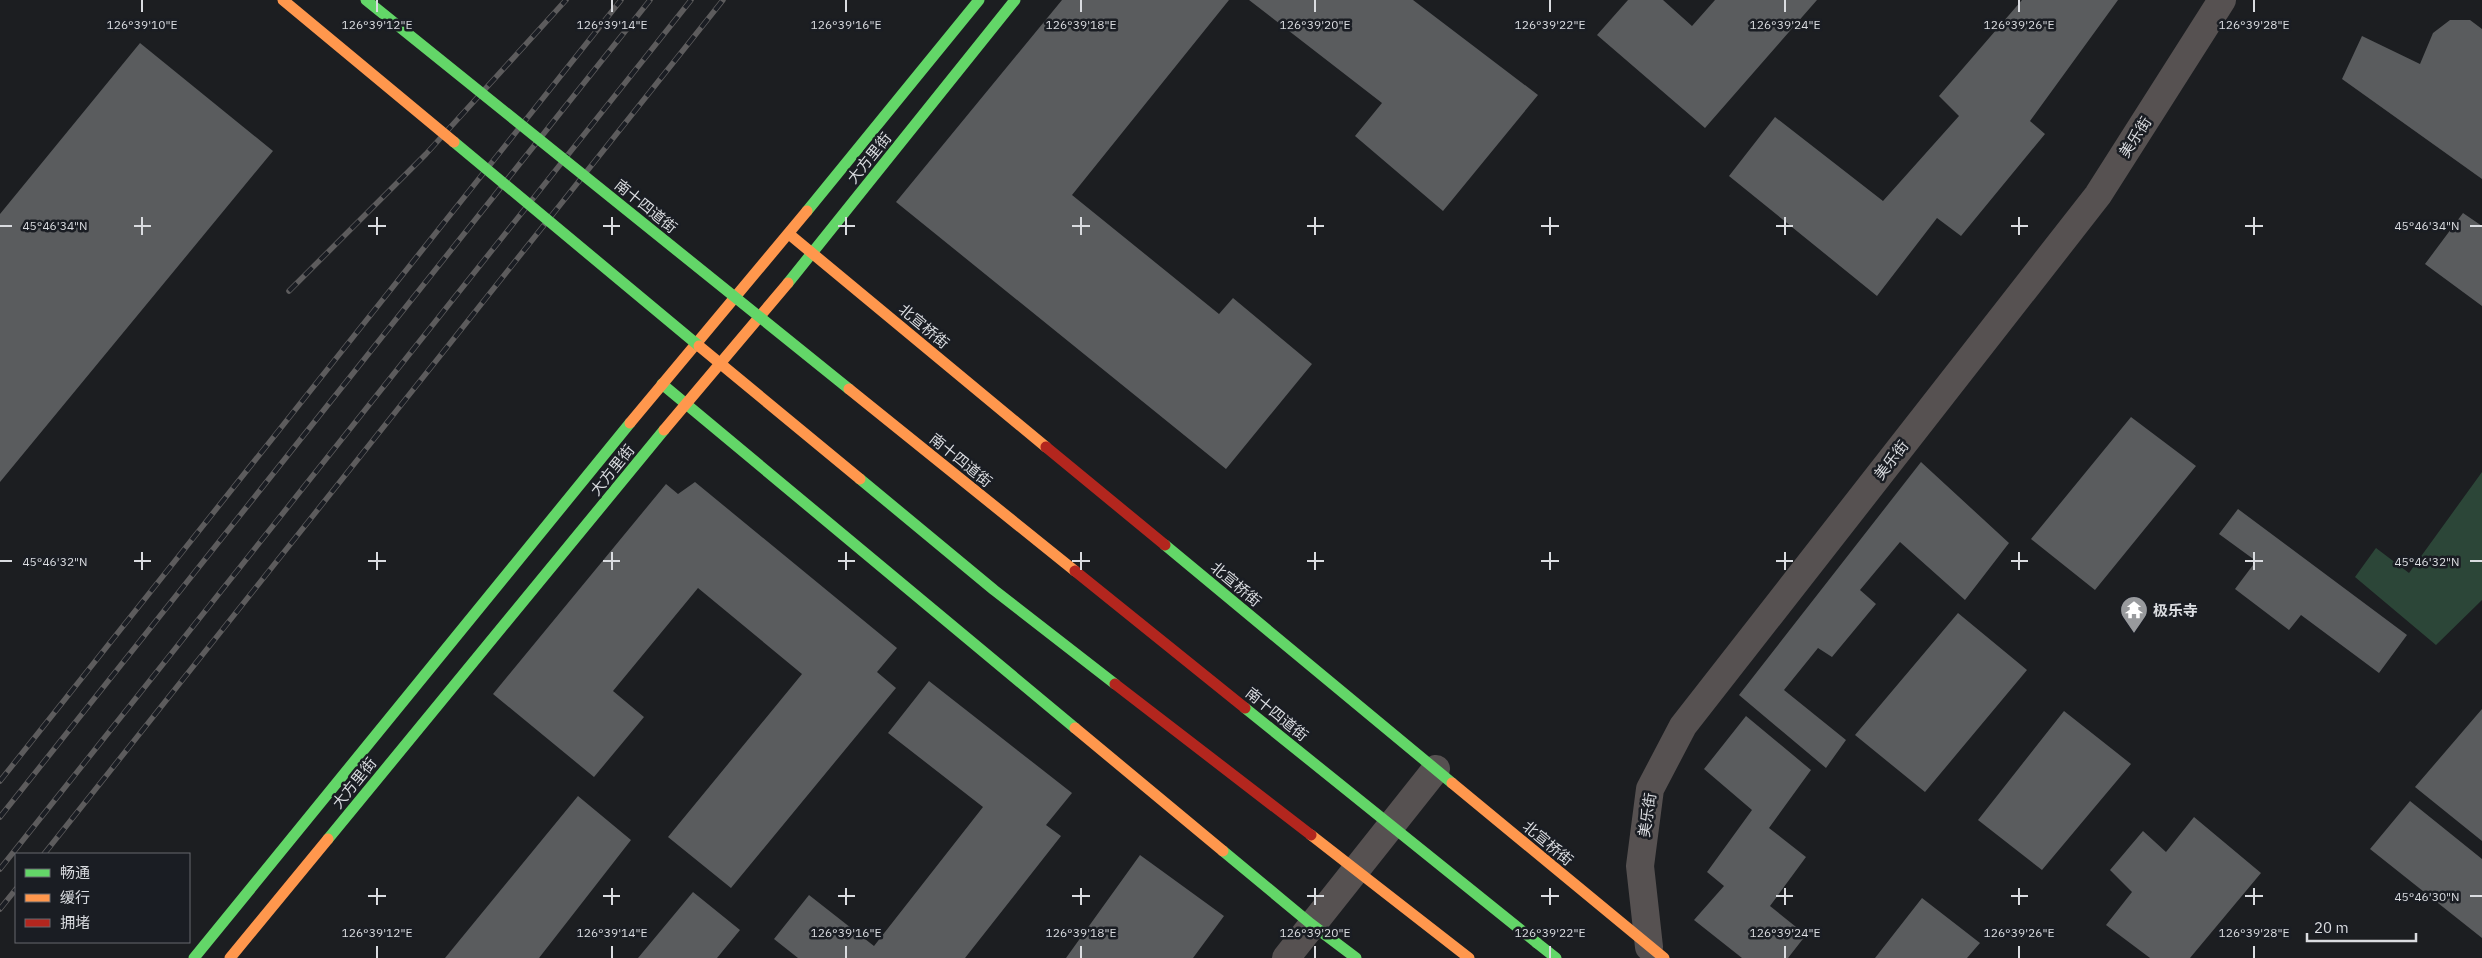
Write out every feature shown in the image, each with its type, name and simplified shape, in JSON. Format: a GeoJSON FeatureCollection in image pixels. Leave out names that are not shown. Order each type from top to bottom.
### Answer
{"type":"FeatureCollection","features":[{"type":"Feature","properties":{"kind":"main road"},"geometry":{"type":"LineString","coordinates":[[283,0],[994,590],[1469,958]]}},
{"type":"Feature","properties":{"kind":"main road","name":"南十四道街"},"geometry":{"type":"LineString","coordinates":[[366,0],[1556,958]]}},
{"type":"Feature","properties":{"kind":"main road","name":"大方里街"},"geometry":{"type":"LineString","coordinates":[[194,958],[662,384],[789,234],[979,0]]}},
{"type":"Feature","properties":{"kind":"main road","name":"大方里街"},"geometry":{"type":"LineString","coordinates":[[230,958],[686,404],[813,253],[1015,0]]}},
{"type":"Feature","properties":{"kind":"main road","name":"北宣桥街"},"geometry":{"type":"LineString","coordinates":[[789,234],[1657,952]]}},
{"type":"Feature","properties":{"kind":"main road"},"geometry":{"type":"LineString","coordinates":[[662,384],[1311,924],[1356,958]]}},
{"type":"Feature","properties":{"kind":"street","name":"美乐街"},"geometry":{"type":"LineString","coordinates":[[1657,952],[1640,866],[1650,789],[1684,726],[2098,195],[2222,0]]}},
{"type":"Feature","properties":{"kind":"street"},"geometry":{"type":"LineString","coordinates":[[1286,958],[1311,924],[1436,769]]}},
{"type":"Feature","properties":{"kind":"green space"},"geometry":{"type":"Polygon","coordinates":[[[2482,472],[2482,600],[2436,645],[2355,577],[2376,548],[2409,573],[2482,472]]]}},
{"type":"Feature","properties":{"kind":"building"},"geometry":{"type":"Polygon","coordinates":[[[1062,0],[1229,0],[1072,195],[1219,314],[1233,298],[1312,364],[1226,469],[896,202],[1062,0]]]}},
{"type":"Feature","properties":{"kind":"building"},"geometry":{"type":"Polygon","coordinates":[[[1249,0],[1413,0],[1538,95],[1443,211],[1355,136],[1382,103],[1249,0]]]}},
{"type":"Feature","properties":{"kind":"building"},"geometry":{"type":"Polygon","coordinates":[[[1628,0],[1663,0],[1692,26],[1715,0],[1817,0],[1705,128],[1597,35],[1628,0]]]}},
{"type":"Feature","properties":{"kind":"building"},"geometry":{"type":"Polygon","coordinates":[[[2022,0],[2118,0],[2030,121],[2045,134],[1961,236],[1937,218],[1877,296],[1729,176],[1775,117],[1883,201],[1959,116],[1939,96],[2022,0]]]}},
{"type":"Feature","properties":{"kind":"building"},"geometry":{"type":"Polygon","coordinates":[[[2450,20],[2470,20],[2482,29],[2482,179],[2342,79],[2362,36],[2420,64],[2433,33],[2450,20]]]}},
{"type":"Feature","properties":{"kind":"building"},"geometry":{"type":"Polygon","coordinates":[[[140,43],[273,151],[0,482],[0,214],[140,43]]]}},
{"type":"Feature","properties":{"kind":"building"},"geometry":{"type":"Polygon","coordinates":[[[2463,213],[2482,226],[2482,306],[2425,264],[2463,213]]]}},
{"type":"Feature","properties":{"kind":"building"},"geometry":{"type":"Polygon","coordinates":[[[2131,417],[2196,466],[2095,590],[2031,539],[2131,417]]]}},
{"type":"Feature","properties":{"kind":"building"},"geometry":{"type":"Polygon","coordinates":[[[1921,462],[2009,543],[1965,600],[1900,542],[1860,590],[1876,604],[1832,657],[1818,648],[1784,690],[1846,740],[1826,768],[1739,695],[1921,462]]]}},
{"type":"Feature","properties":{"kind":"building"},"geometry":{"type":"Polygon","coordinates":[[[695,482],[897,648],[877,672],[896,688],[731,888],[668,837],[802,674],[698,588],[613,691],[644,717],[594,777],[493,694],[666,484],[678,494],[695,482]]]}},
{"type":"Feature","properties":{"kind":"building"},"geometry":{"type":"Polygon","coordinates":[[[2238,509],[2407,635],[2379,673],[2301,615],[2289,630],[2235,589],[2256,561],[2219,534],[2238,509]]]}},
{"type":"Feature","properties":{"kind":"building"},"geometry":{"type":"Polygon","coordinates":[[[1958,613],[2027,670],[1925,792],[1855,735],[1958,613]]]}},
{"type":"Feature","properties":{"kind":"building"},"geometry":{"type":"Polygon","coordinates":[[[929,681],[1072,793],[1046,825],[1061,836],[965,958],[798,958],[774,939],[809,895],[874,946],[983,807],[888,733],[929,681]]]}},
{"type":"Feature","properties":{"kind":"building"},"geometry":{"type":"Polygon","coordinates":[[[2482,709],[2482,841],[2415,787],[2482,709]]]}},
{"type":"Feature","properties":{"kind":"building"},"geometry":{"type":"Polygon","coordinates":[[[2064,711],[2131,764],[2042,870],[1978,820],[2064,711]]]}},
{"type":"Feature","properties":{"kind":"building"},"geometry":{"type":"Polygon","coordinates":[[[1746,716],[1811,770],[1769,828],[1806,857],[1770,906],[1806,935],[1788,958],[1742,958],[1694,920],[1724,886],[1707,872],[1752,810],[1704,769],[1746,716]]]}},
{"type":"Feature","properties":{"kind":"building"},"geometry":{"type":"Polygon","coordinates":[[[578,796],[631,840],[539,958],[445,958],[578,796]]]}},
{"type":"Feature","properties":{"kind":"building"},"geometry":{"type":"Polygon","coordinates":[[[2410,801],[2482,859],[2482,938],[2370,849],[2410,801]]]}},
{"type":"Feature","properties":{"kind":"building"},"geometry":{"type":"Polygon","coordinates":[[[2194,817],[2261,873],[2190,958],[2150,958],[2106,925],[2132,892],[2110,870],[2143,831],[2166,852],[2194,817]]]}},
{"type":"Feature","properties":{"kind":"building"},"geometry":{"type":"Polygon","coordinates":[[[1140,855],[1224,916],[1193,958],[1066,958],[1140,855]]]}},
{"type":"Feature","properties":{"kind":"building"},"geometry":{"type":"Polygon","coordinates":[[[693,892],[740,930],[717,958],[638,958],[693,892]]]}},
{"type":"Feature","properties":{"kind":"building"},"geometry":{"type":"Polygon","coordinates":[[[1922,898],[1980,943],[1967,958],[1875,958],[1922,898]]]}},
{"type":"Feature","properties":{"kind":"railway"},"geometry":{"type":"LineString","coordinates":[[289,291],[426,154],[566,0]]}},
{"type":"Feature","properties":{"kind":"railway"},"geometry":{"type":"LineString","coordinates":[[0,781],[621,0]]}},
{"type":"Feature","properties":{"kind":"railway"},"geometry":{"type":"LineString","coordinates":[[0,817],[650,0]]}},
{"type":"Feature","properties":{"kind":"railway"},"geometry":{"type":"LineString","coordinates":[[0,869],[691,0]]}},
{"type":"Feature","properties":{"kind":"railway"},"geometry":{"type":"LineString","coordinates":[[45,853],[723,0]]}},
{"type":"Feature","properties":{"kind":"railway"},"geometry":{"type":"LineString","coordinates":[[0,909],[15,890]]}},
{"type":"Feature","properties":{"kind":"traffic: fast"},"geometry":{"type":"LineString","coordinates":[[366,0],[849,389]]}},
{"type":"Feature","properties":{"kind":"traffic: fast"},"geometry":{"type":"LineString","coordinates":[[807,211],[979,0]]}},
{"type":"Feature","properties":{"kind":"traffic: fast"},"geometry":{"type":"LineString","coordinates":[[788,283],[1015,0]]}},
{"type":"Feature","properties":{"kind":"traffic: fast"},"geometry":{"type":"LineString","coordinates":[[454,142],[699,346]]}},
{"type":"Feature","properties":{"kind":"traffic: fast"},"geometry":{"type":"LineString","coordinates":[[662,384],[1075,728]]}},
{"type":"Feature","properties":{"kind":"traffic: fast"},"geometry":{"type":"LineString","coordinates":[[194,958],[630,423]]}},
{"type":"Feature","properties":{"kind":"traffic: fast"},"geometry":{"type":"LineString","coordinates":[[328,839],[664,430]]}},
{"type":"Feature","properties":{"kind":"traffic: fast"},"geometry":{"type":"LineString","coordinates":[[860,479],[994,590],[1115,684]]}},
{"type":"Feature","properties":{"kind":"traffic: fast"},"geometry":{"type":"LineString","coordinates":[[1165,545],[1452,783]]}},
{"type":"Feature","properties":{"kind":"traffic: fast"},"geometry":{"type":"LineString","coordinates":[[1245,708],[1537,943]]}},
{"type":"Feature","properties":{"kind":"traffic: fast"},"geometry":{"type":"LineString","coordinates":[[1223,851],[1311,924],[1356,958]]}},
{"type":"Feature","properties":{"kind":"traffic: fast"},"geometry":{"type":"LineString","coordinates":[[1537,943],[1556,958]]}},
{"type":"Feature","properties":{"kind":"traffic: slow"},"geometry":{"type":"LineString","coordinates":[[283,0],[454,142]]}},
{"type":"Feature","properties":{"kind":"traffic: slow"},"geometry":{"type":"LineString","coordinates":[[630,423],[807,211]]}},
{"type":"Feature","properties":{"kind":"traffic: slow"},"geometry":{"type":"LineString","coordinates":[[789,234],[1046,447]]}},
{"type":"Feature","properties":{"kind":"traffic: slow"},"geometry":{"type":"LineString","coordinates":[[664,430],[788,283]]}},
{"type":"Feature","properties":{"kind":"traffic: slow"},"geometry":{"type":"LineString","coordinates":[[699,346],[860,479]]}},
{"type":"Feature","properties":{"kind":"traffic: slow"},"geometry":{"type":"LineString","coordinates":[[849,389],[1075,571]]}},
{"type":"Feature","properties":{"kind":"traffic: slow"},"geometry":{"type":"LineString","coordinates":[[1075,728],[1223,851]]}},
{"type":"Feature","properties":{"kind":"traffic: slow"},"geometry":{"type":"LineString","coordinates":[[1452,783],[1664,958]]}},
{"type":"Feature","properties":{"kind":"traffic: slow"},"geometry":{"type":"LineString","coordinates":[[1311,835],[1469,958]]}},
{"type":"Feature","properties":{"kind":"traffic: slow"},"geometry":{"type":"LineString","coordinates":[[230,958],[328,839]]}},
{"type":"Feature","properties":{"kind":"traffic: jam"},"geometry":{"type":"LineString","coordinates":[[1046,447],[1165,545]]}},
{"type":"Feature","properties":{"kind":"traffic: jam"},"geometry":{"type":"LineString","coordinates":[[1075,571],[1245,708]]}},
{"type":"Feature","properties":{"kind":"traffic: jam"},"geometry":{"type":"LineString","coordinates":[[1115,684],[1311,835]]}},
{"type":"Feature","properties":{"kind":"place","name":"极乐寺"},"geometry":{"type":"Point","coordinates":[2134,634]}}]}
